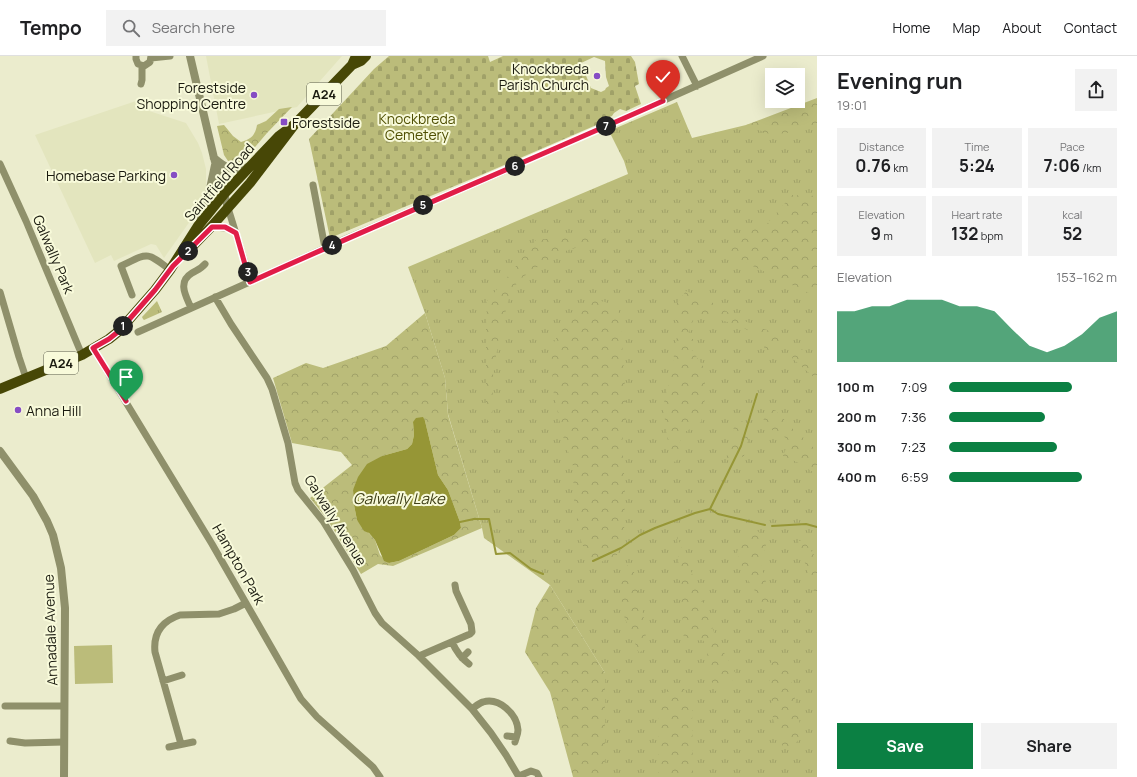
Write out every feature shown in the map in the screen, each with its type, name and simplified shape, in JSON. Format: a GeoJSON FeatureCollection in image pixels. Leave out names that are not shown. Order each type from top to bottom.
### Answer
{"type":"FeatureCollection","features":[{"type":"Feature","properties":{"kind":"main road","name":"Saintfield Road"},"geometry":{"type":"LineString","coordinates":[[93,348],[109,339],[119,331],[151,295],[172,268],[212,227],[250,183],[295,124],[354,60],[361,61],[366,56]]}},
{"type":"Feature","properties":{"kind":"main road","name":"Saintfield Road"},"geometry":{"type":"LineString","coordinates":[[172,268],[198,226],[224,194],[279,136],[295,124]]}},
{"type":"Feature","properties":{"kind":"main road"},"geometry":{"type":"LineString","coordinates":[[224,194],[234,191],[270,156]]}},
{"type":"Feature","properties":{"kind":"main road"},"geometry":{"type":"LineString","coordinates":[[186,244],[217,212],[228,208]]}},
{"type":"Feature","properties":{"kind":"main road","name":"A24"},"geometry":{"type":"LineString","coordinates":[[0,389],[93,348]]}},
{"type":"Feature","properties":{"kind":"street"},"geometry":{"type":"LineString","coordinates":[[136,56],[137,62],[142,66]]}},
{"type":"Feature","properties":{"kind":"street"},"geometry":{"type":"LineString","coordinates":[[142,66],[149,64],[151,57],[170,56]]}},
{"type":"Feature","properties":{"kind":"street"},"geometry":{"type":"LineString","coordinates":[[190,56],[214,161],[250,282]]}},
{"type":"Feature","properties":{"kind":"street"},"geometry":{"type":"LineString","coordinates":[[682,56],[697,86]]}},
{"type":"Feature","properties":{"kind":"street"},"geometry":{"type":"LineString","coordinates":[[138,332],[325,248],[559,147],[763,56]]}},
{"type":"Feature","properties":{"kind":"street"},"geometry":{"type":"LineString","coordinates":[[141,84],[142,66]]}},
{"type":"Feature","properties":{"kind":"street"},"geometry":{"type":"LineString","coordinates":[[214,161],[229,168],[241,170],[248,167]]}},
{"type":"Feature","properties":{"kind":"street"},"geometry":{"type":"LineString","coordinates":[[198,226],[208,198],[214,161]]}},
{"type":"Feature","properties":{"kind":"street","name":"Galwally Park"},"geometry":{"type":"LineString","coordinates":[[0,164],[26,221],[82,354]]}},
{"type":"Feature","properties":{"kind":"street"},"geometry":{"type":"LineString","coordinates":[[313,185],[325,248]]}},
{"type":"Feature","properties":{"kind":"street"},"geometry":{"type":"LineString","coordinates":[[212,227],[225,227],[236,233]]}},
{"type":"Feature","properties":{"kind":"street"},"geometry":{"type":"LineString","coordinates":[[132,294],[121,266],[138,258],[147,256],[154,258],[172,268]]}},
{"type":"Feature","properties":{"kind":"street"},"geometry":{"type":"LineString","coordinates":[[192,308],[184,292],[184,283],[188,276],[202,268],[205,264]]}},
{"type":"Feature","properties":{"kind":"street"},"geometry":{"type":"LineString","coordinates":[[0,292],[2,305],[26,378]]}},
{"type":"Feature","properties":{"kind":"street","name":"Galwally Avenue"},"geometry":{"type":"LineString","coordinates":[[215,298],[267,378],[272,389],[288,443],[295,483],[298,490],[323,520],[382,623],[472,709],[492,733],[519,777]]}},
{"type":"Feature","properties":{"kind":"street","name":"Hampton Park"},"geometry":{"type":"LineString","coordinates":[[93,348],[178,487],[301,699],[317,717],[373,767],[380,777]]}},
{"type":"Feature","properties":{"kind":"street","name":"Annadale Avenue"},"geometry":{"type":"LineString","coordinates":[[0,451],[33,496],[47,521],[58,552],[65,608],[64,777]]}},
{"type":"Feature","properties":{"kind":"street"},"geometry":{"type":"LineString","coordinates":[[418,656],[472,632],[471,624],[456,591],[455,585]]}},
{"type":"Feature","properties":{"kind":"street"},"geometry":{"type":"LineString","coordinates":[[181,744],[155,652],[154,644],[156,636],[164,625],[175,616],[219,614],[246,603]]}},
{"type":"Feature","properties":{"kind":"street"},"geometry":{"type":"LineString","coordinates":[[452,642],[462,658],[469,664]]}},
{"type":"Feature","properties":{"kind":"street"},"geometry":{"type":"LineString","coordinates":[[462,658],[468,652]]}},
{"type":"Feature","properties":{"kind":"street"},"geometry":{"type":"LineString","coordinates":[[163,681],[182,675]]}},
{"type":"Feature","properties":{"kind":"street"},"geometry":{"type":"LineString","coordinates":[[472,709],[481,702],[486,701],[496,703],[506,708],[515,720],[518,729],[516,740],[506,736]]}},
{"type":"Feature","properties":{"kind":"street"},"geometry":{"type":"LineString","coordinates":[[5,706],[64,706]]}},
{"type":"Feature","properties":{"kind":"street"},"geometry":{"type":"LineString","coordinates":[[10,741],[25,743],[64,742]]}},
{"type":"Feature","properties":{"kind":"street"},"geometry":{"type":"LineString","coordinates":[[169,747],[193,742]]}},
{"type":"Feature","properties":{"kind":"street"},"geometry":{"type":"LineString","coordinates":[[519,777],[532,771],[537,773],[539,777]]}},
{"type":"Feature","properties":{"kind":"shaded area","name":"Forestside Shopping Centre"},"geometry":{"type":"Polygon","coordinates":[[[206,56],[342,56],[297,107],[219,124],[206,56]]]}},
{"type":"Feature","properties":{"kind":"shaded area"},"geometry":{"type":"Polygon","coordinates":[[[136,101],[143,109],[186,123],[202,153],[206,169],[206,188],[200,207],[164,258],[156,245],[151,244],[114,261],[111,255],[95,263],[35,135],[136,101]]]}},
{"type":"Feature","properties":{"kind":"green space","name":"Knockbreda Cemetery"},"geometry":{"type":"Polygon","coordinates":[[[389,56],[488,56],[490,62],[503,56],[631,56],[635,62],[639,84],[635,86],[641,104],[626,111],[620,109],[612,116],[603,120],[601,123],[330,238],[309,139],[374,69],[389,56]],[[594,57],[581,63],[591,88],[601,92],[609,86],[606,77],[605,61],[594,57]]]}},
{"type":"Feature","properties":{"kind":"green space"},"geometry":{"type":"Polygon","coordinates":[[[817,98],[817,128],[772,135],[746,125],[791,108],[805,108],[805,103],[817,98]]]}},
{"type":"Feature","properties":{"kind":"green space"},"geometry":{"type":"Polygon","coordinates":[[[677,102],[692,138],[746,125],[807,113],[817,115],[817,777],[605,777],[605,673],[550,585],[484,538],[448,414],[445,378],[425,313],[408,267],[628,174],[624,161],[609,131],[677,102]]]}},
{"type":"Feature","properties":{"kind":"green space"},"geometry":{"type":"Polygon","coordinates":[[[292,107],[245,159],[239,164],[234,164],[228,161],[224,155],[217,126],[224,125],[233,136],[241,142],[252,136],[257,125],[266,121],[279,109],[292,107]]]}},
{"type":"Feature","properties":{"kind":"green space"},"geometry":{"type":"Polygon","coordinates":[[[792,195],[817,196],[817,297],[728,254],[743,233],[766,225],[792,195]]]}},
{"type":"Feature","properties":{"kind":"green space"},"geometry":{"type":"Polygon","coordinates":[[[612,232],[610,238],[558,253],[523,277],[511,290],[499,338],[493,375],[492,434],[489,429],[486,405],[487,301],[536,240],[612,232]]]}},
{"type":"Feature","properties":{"kind":"green space"},"geometry":{"type":"Polygon","coordinates":[[[686,291],[710,301],[737,318],[767,330],[784,342],[778,353],[766,351],[758,335],[735,324],[710,317],[694,318],[687,337],[698,341],[691,349],[705,369],[705,398],[701,422],[682,434],[679,446],[680,458],[671,464],[663,406],[671,375],[677,336],[675,306],[686,291]]]}},
{"type":"Feature","properties":{"kind":"green space"},"geometry":{"type":"Polygon","coordinates":[[[591,299],[605,302],[618,308],[621,329],[627,415],[622,442],[625,488],[624,534],[617,555],[601,562],[587,556],[580,538],[574,500],[573,466],[562,433],[553,389],[551,347],[572,312],[591,299]]]}},
{"type":"Feature","properties":{"kind":"green space"},"geometry":{"type":"Polygon","coordinates":[[[157,301],[162,312],[144,320],[142,317],[157,301]]]}},
{"type":"Feature","properties":{"kind":"green space"},"geometry":{"type":"Polygon","coordinates":[[[425,313],[445,378],[448,415],[482,528],[393,566],[378,564],[361,574],[327,519],[310,498],[352,465],[341,452],[292,443],[273,378],[306,363],[323,368],[386,346],[425,313]],[[425,421],[413,422],[414,435],[412,444],[407,449],[382,456],[353,490],[357,520],[375,540],[380,555],[389,563],[399,561],[454,535],[461,528],[448,490],[438,475],[425,421]]]}},
{"type":"Feature","properties":{"kind":"green space"},"geometry":{"type":"Polygon","coordinates":[[[798,344],[817,368],[817,380],[792,358],[798,344]]]}},
{"type":"Feature","properties":{"kind":"green space"},"geometry":{"type":"Polygon","coordinates":[[[766,409],[775,410],[817,451],[817,475],[801,464],[783,456],[789,441],[781,434],[768,428],[762,416],[766,409]]]}},
{"type":"Feature","properties":{"kind":"green space"},"geometry":{"type":"Polygon","coordinates":[[[741,419],[749,433],[744,456],[731,462],[726,459],[734,427],[741,419]]]}},
{"type":"Feature","properties":{"kind":"green space"},"geometry":{"type":"Polygon","coordinates":[[[758,531],[766,545],[761,565],[770,602],[763,604],[745,575],[737,552],[746,535],[758,531]]]}},
{"type":"Feature","properties":{"kind":"green space"},"geometry":{"type":"Polygon","coordinates":[[[677,536],[716,638],[737,676],[724,688],[715,691],[709,673],[707,652],[703,640],[684,641],[677,536]]]}},
{"type":"Feature","properties":{"kind":"green space"},"geometry":{"type":"Polygon","coordinates":[[[798,541],[804,541],[817,559],[817,601],[798,541]]]}},
{"type":"Feature","properties":{"kind":"green space"},"geometry":{"type":"Polygon","coordinates":[[[626,564],[634,572],[646,628],[645,648],[639,653],[624,616],[618,576],[626,564]]]}},
{"type":"Feature","properties":{"kind":"green space"},"geometry":{"type":"Polygon","coordinates":[[[550,585],[605,673],[605,777],[573,777],[550,692],[525,652],[536,608],[550,585]]]}},
{"type":"Feature","properties":{"kind":"green space"},"geometry":{"type":"Polygon","coordinates":[[[112,645],[113,683],[75,684],[74,646],[112,645]]]}},
{"type":"Feature","properties":{"kind":"green space"},"geometry":{"type":"Polygon","coordinates":[[[775,646],[789,668],[802,735],[792,748],[783,747],[773,719],[769,672],[775,646]]]}},
{"type":"Feature","properties":{"kind":"green space"},"geometry":{"type":"Polygon","coordinates":[[[670,685],[683,686],[692,710],[693,777],[658,777],[659,703],[670,685]]]}},
{"type":"Feature","properties":{"kind":"water","name":"Galwally Lake"},"geometry":{"type":"Polygon","coordinates":[[[423,417],[438,475],[448,490],[461,528],[454,535],[399,561],[389,563],[384,561],[375,540],[369,533],[364,531],[357,520],[353,490],[358,477],[367,464],[382,456],[407,449],[412,444],[414,435],[413,422],[416,418],[423,417]]]}},
{"type":"Feature","properties":{"kind":"waterway"},"geometry":{"type":"LineString","coordinates":[[710,509],[741,446],[757,394]]}},
{"type":"Feature","properties":{"kind":"waterway"},"geometry":{"type":"LineString","coordinates":[[593,561],[621,548],[640,535],[655,528],[710,509],[718,514],[765,525]]}},
{"type":"Feature","properties":{"kind":"waterway"},"geometry":{"type":"LineString","coordinates":[[460,522],[474,519],[489,519],[496,554],[510,553],[531,569],[543,574]]}},
{"type":"Feature","properties":{"kind":"waterway"},"geometry":{"type":"LineString","coordinates":[[772,526],[806,524],[817,527]]}},
{"type":"Feature","properties":{"kind":"place","name":"Knockbreda Parish Church"},"geometry":{"type":"Point","coordinates":[597,76]}},
{"type":"Feature","properties":{"kind":"place","name":"Forestside Shopping Centre"},"geometry":{"type":"Point","coordinates":[254,95]}},
{"type":"Feature","properties":{"kind":"place","name":"Forestside"},"geometry":{"type":"Point","coordinates":[284,122]}},
{"type":"Feature","properties":{"kind":"place","name":"Homebase Parking"},"geometry":{"type":"Point","coordinates":[174,175]}},
{"type":"Feature","properties":{"kind":"place","name":"Anna Hill"},"geometry":{"type":"Point","coordinates":[18,410]}},
{"type":"Feature","properties":{"kind":"route"},"geometry":{"type":"LineString","coordinates":[[126,401],[93,348],[109,339],[119,331],[155,290],[173,266],[212,227],[225,227],[236,233],[250,282],[663,101]]}}]}
